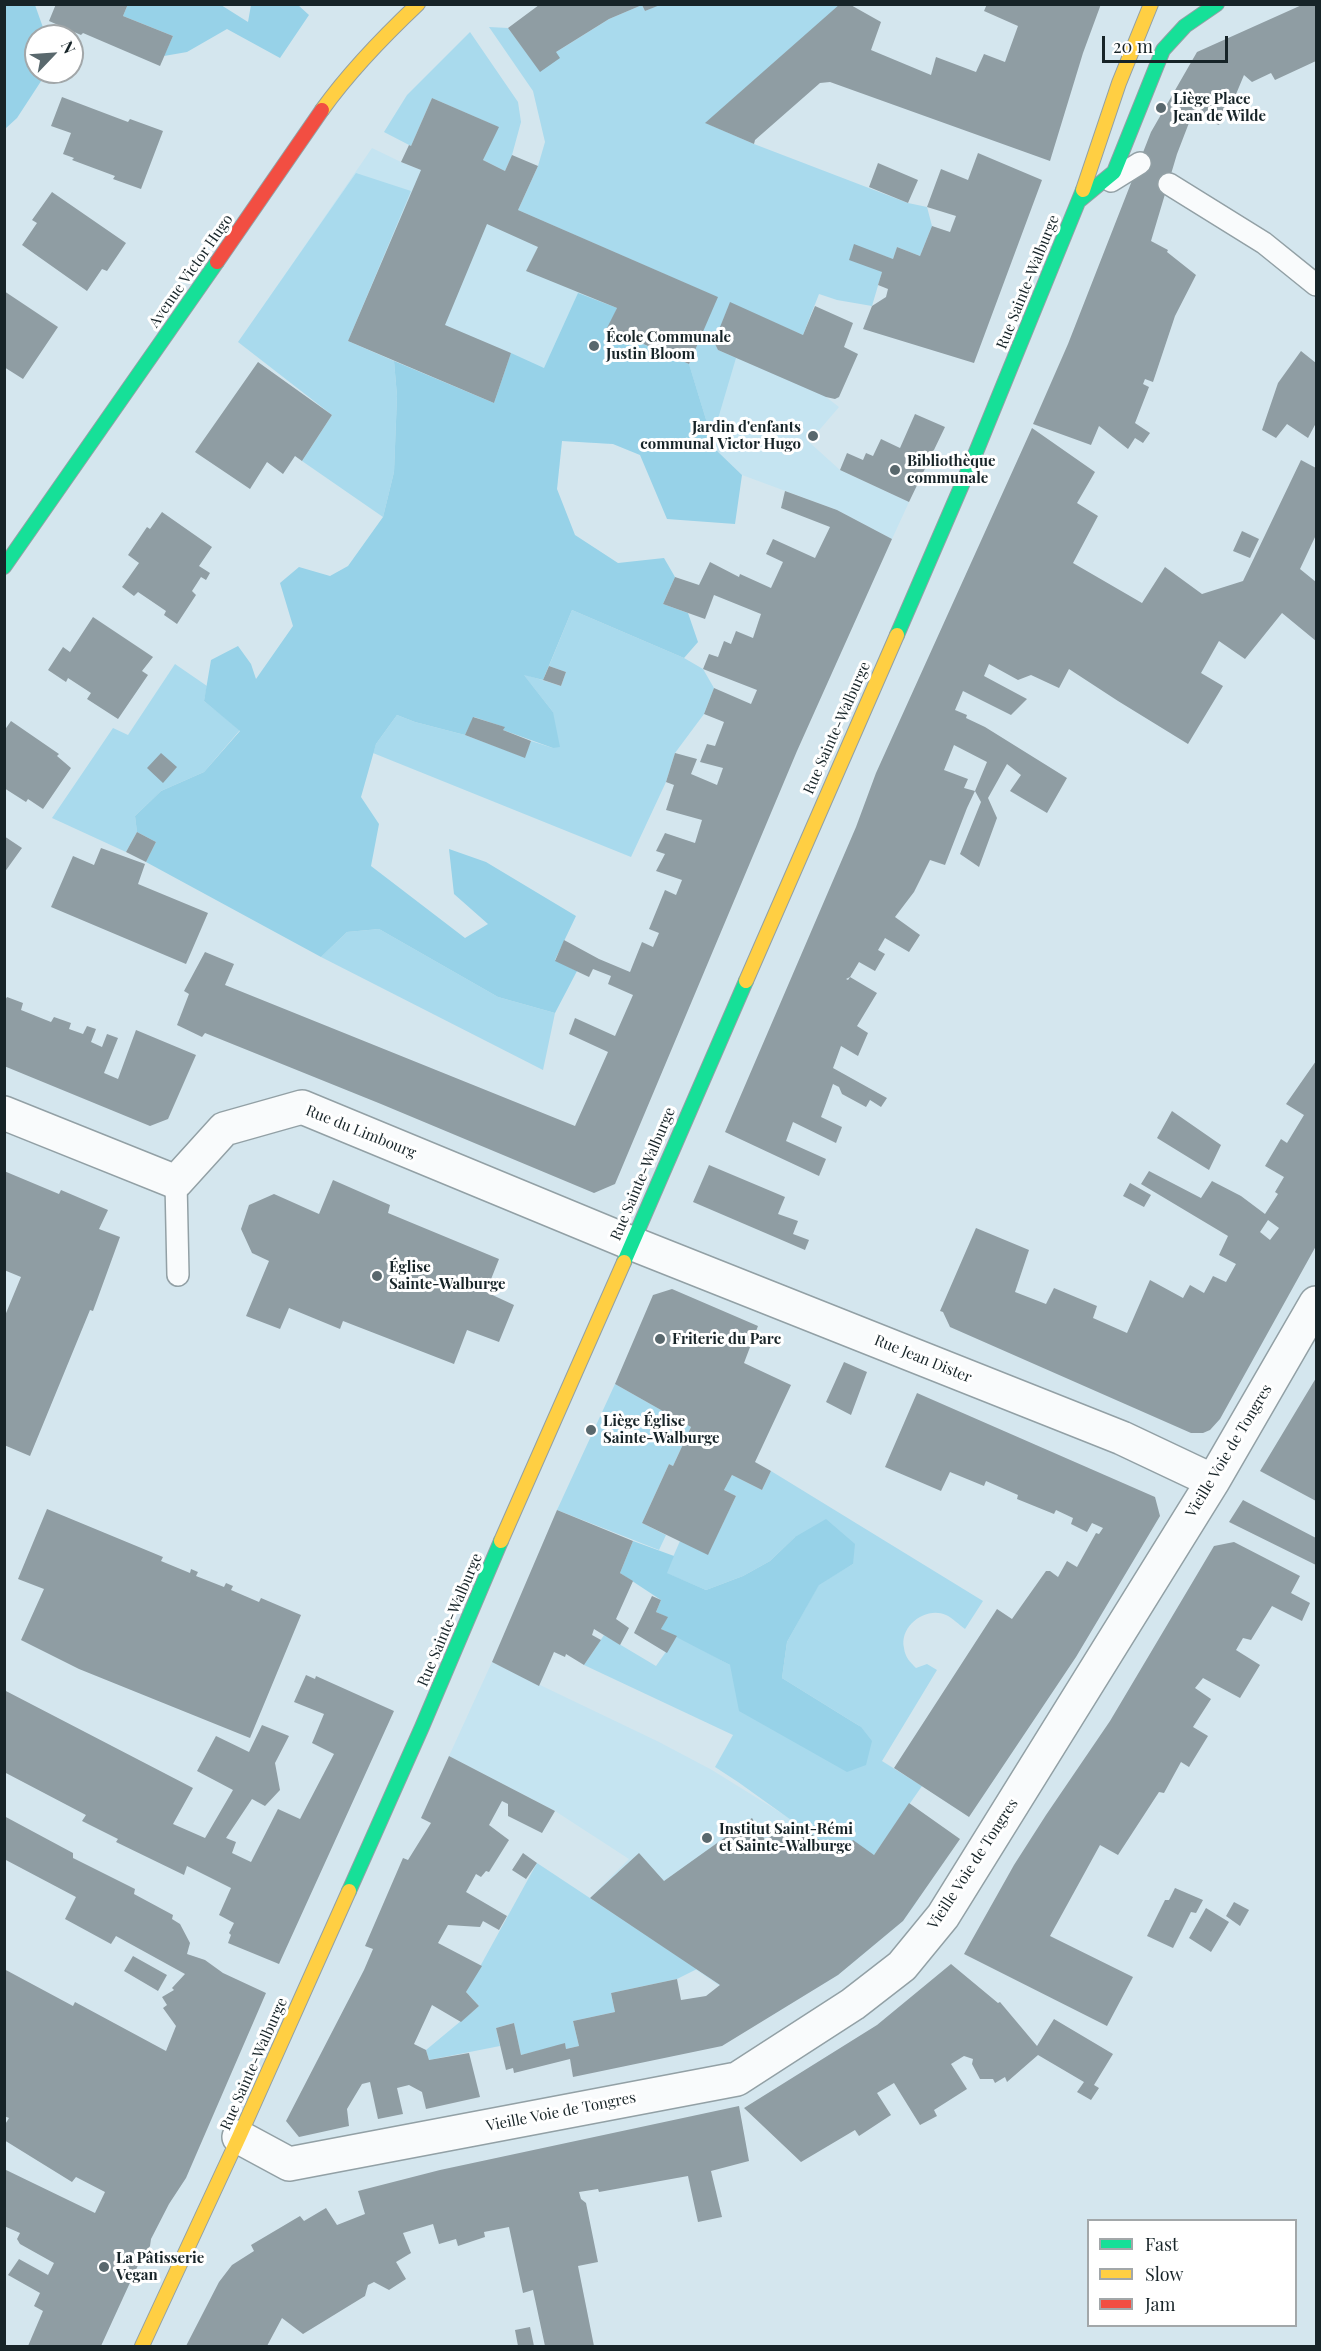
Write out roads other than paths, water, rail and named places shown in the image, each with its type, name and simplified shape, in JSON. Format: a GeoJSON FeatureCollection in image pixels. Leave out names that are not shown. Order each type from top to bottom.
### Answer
{"type":"FeatureCollection","features":[{"type":"Feature","properties":{"kind":"street","name":"Avenue Victor Hugo"},"geometry":{"type":"LineString","coordinates":[[4,567],[343,81],[378,41],[418,4]]}},
{"type":"Feature","properties":{"kind":"street","name":"Rue Sainte-Walburge"},"geometry":{"type":"LineString","coordinates":[[142,2346],[239,2137],[423,1727],[540,1448],[583,1355],[974,457],[1080,200],[1119,83],[1151,4]]}},
{"type":"Feature","properties":{"kind":"street"},"geometry":{"type":"LineString","coordinates":[[1080,200],[1114,172],[1163,50],[1185,26],[1217,4]]}},
{"type":"Feature","properties":{"kind":"street","name":"Rue du Limbourg"},"geometry":{"type":"LineString","coordinates":[[176,1182],[224,1129],[302,1107],[631,1243]]}},
{"type":"Feature","properties":{"kind":"street"},"geometry":{"type":"LineString","coordinates":[[4,1113],[176,1182]]}},
{"type":"Feature","properties":{"kind":"street","name":"Rue Jean Dister"},"geometry":{"type":"LineString","coordinates":[[631,1243],[1122,1438],[1213,1480]]}},
{"type":"Feature","properties":{"kind":"street","name":"Vieille Voie de Tongres"},"geometry":{"type":"LineString","coordinates":[[239,2137],[289,2164],[737,2079],[853,2004],[902,1966],[943,1916],[1213,1480],[1317,1303]]}},
{"type":"Feature","properties":{"kind":"lane"},"geometry":{"type":"LineString","coordinates":[[1080,200],[1140,163]]}},
{"type":"Feature","properties":{"kind":"lane"},"geometry":{"type":"LineString","coordinates":[[1169,184],[1264,243],[1317,285]]}},
{"type":"Feature","properties":{"kind":"lane"},"geometry":{"type":"LineString","coordinates":[[176,1182],[178,1275]]}},
{"type":"Feature","properties":{"kind":"place","name":"Liège Place Jean de Wilde"},"geometry":{"type":"Point","coordinates":[1161,108]}},
{"type":"Feature","properties":{"kind":"place","name":"École Communale Justin Bloom"},"geometry":{"type":"Point","coordinates":[594,346]}},
{"type":"Feature","properties":{"kind":"place","name":"Jardin d'enfants communal Victor Hugo"},"geometry":{"type":"Point","coordinates":[813,436]}},
{"type":"Feature","properties":{"kind":"place","name":"Bibliothèque communale"},"geometry":{"type":"Point","coordinates":[895,470]}},
{"type":"Feature","properties":{"kind":"place","name":"Église Sainte-Walburge"},"geometry":{"type":"Point","coordinates":[377,1276]}},
{"type":"Feature","properties":{"kind":"place","name":"Friterie du Parc"},"geometry":{"type":"Point","coordinates":[660,1339]}},
{"type":"Feature","properties":{"kind":"place","name":"Liège Église Sainte-Walburge"},"geometry":{"type":"Point","coordinates":[591,1430]}},
{"type":"Feature","properties":{"kind":"place","name":"Institut Saint-Rémi et Sainte-Walburge"},"geometry":{"type":"Point","coordinates":[707,1838]}},
{"type":"Feature","properties":{"kind":"place","name":"La Pâtisserie Vegan"},"geometry":{"type":"Point","coordinates":[104,2267]}}]}
